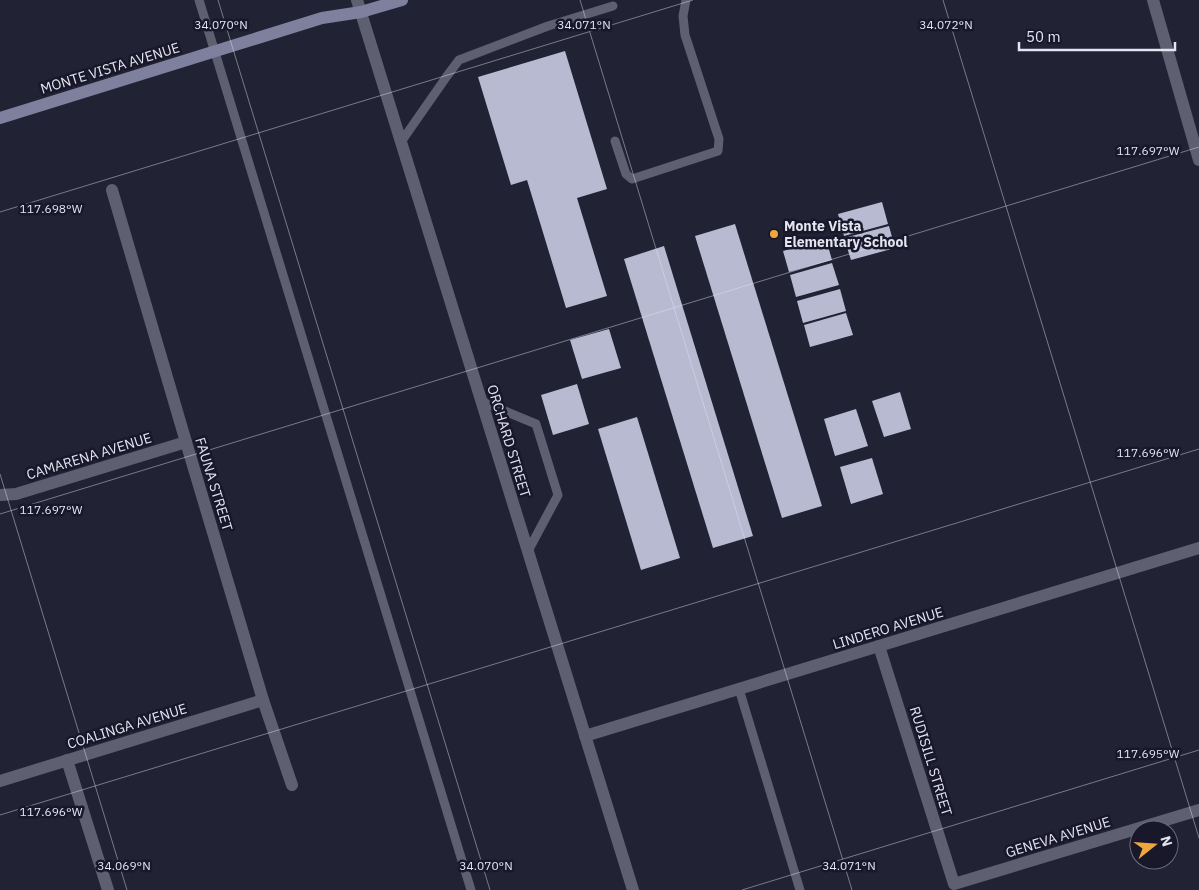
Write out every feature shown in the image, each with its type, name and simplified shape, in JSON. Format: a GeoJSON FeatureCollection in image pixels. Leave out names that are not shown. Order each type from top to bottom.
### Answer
{"type":"FeatureCollection","features":[{"type":"Feature","properties":{"kind":"main road","name":"MONTE VISTA AVENUE"},"geometry":{"type":"LineString","coordinates":[[0,118],[359,6],[402,0]]}},
{"type":"Feature","properties":{"kind":"street"},"geometry":{"type":"LineString","coordinates":[[1153,0],[1199,160]]}},
{"type":"Feature","properties":{"kind":"street","name":"ORCHARD STREET"},"geometry":{"type":"LineString","coordinates":[[359,6],[633,890]]}},
{"type":"Feature","properties":{"kind":"street","name":"FAUNA STREET"},"geometry":{"type":"LineString","coordinates":[[112,190],[263,700],[292,784]]}},
{"type":"Feature","properties":{"kind":"street","name":"CAMARENA AVENUE"},"geometry":{"type":"LineString","coordinates":[[0,495],[16,494],[186,442]]}},
{"type":"Feature","properties":{"kind":"street","name":"LINDERO AVENUE"},"geometry":{"type":"LineString","coordinates":[[585,736],[1199,548]]}},
{"type":"Feature","properties":{"kind":"street","name":"RUDISILL STREET"},"geometry":{"type":"LineString","coordinates":[[879,646],[954,884]]}},
{"type":"Feature","properties":{"kind":"street","name":"COALINGA AVENUE"},"geometry":{"type":"LineString","coordinates":[[0,780],[263,700]]}},
{"type":"Feature","properties":{"kind":"street"},"geometry":{"type":"LineString","coordinates":[[67,760],[108,890]]}},
{"type":"Feature","properties":{"kind":"street","name":"GENEVA AVENUE"},"geometry":{"type":"LineString","coordinates":[[954,884],[1199,810]]}},
{"type":"Feature","properties":{"kind":"lane"},"geometry":{"type":"LineString","coordinates":[[199,0],[471,890]]}},
{"type":"Feature","properties":{"kind":"lane"},"geometry":{"type":"LineString","coordinates":[[615,141],[626,174],[632,178],[718,151],[719,139],[686,34],[683,16],[686,0]]}},
{"type":"Feature","properties":{"kind":"lane"},"geometry":{"type":"LineString","coordinates":[[401,142],[460,60],[548,26],[613,6]]}},
{"type":"Feature","properties":{"kind":"lane"},"geometry":{"type":"LineString","coordinates":[[481,401],[536,424],[558,495],[528,552]]}},
{"type":"Feature","properties":{"kind":"lane"},"geometry":{"type":"LineString","coordinates":[[739,690],[800,890]]}},
{"type":"Feature","properties":{"kind":"building"},"geometry":{"type":"Polygon","coordinates":[[[565,51],[607,189],[577,198],[607,296],[566,308],[527,180],[511,185],[478,77],[565,51]]]}},
{"type":"Feature","properties":{"kind":"building"},"geometry":{"type":"Polygon","coordinates":[[[882,202],[888,224],[844,236],[838,214],[882,202]]]}},
{"type":"Feature","properties":{"kind":"building"},"geometry":{"type":"Polygon","coordinates":[[[735,224],[822,506],[782,518],[695,236],[735,224]]]}},
{"type":"Feature","properties":{"kind":"building"},"geometry":{"type":"Polygon","coordinates":[[[889,226],[895,248],[851,260],[844,238],[889,226]]]}},
{"type":"Feature","properties":{"kind":"building"},"geometry":{"type":"Polygon","coordinates":[[[826,239],[832,260],[789,272],[783,251],[826,239]]]}},
{"type":"Feature","properties":{"kind":"building"},"geometry":{"type":"Polygon","coordinates":[[[664,246],[753,536],[713,548],[624,259],[664,246]]]}},
{"type":"Feature","properties":{"kind":"building"},"geometry":{"type":"Polygon","coordinates":[[[832,263],[839,285],[796,297],[790,275],[832,263]]]}},
{"type":"Feature","properties":{"kind":"building"},"geometry":{"type":"Polygon","coordinates":[[[840,289],[846,311],[803,323],[797,301],[840,289]]]}},
{"type":"Feature","properties":{"kind":"building"},"geometry":{"type":"Polygon","coordinates":[[[846,313],[853,335],[810,347],[804,325],[846,313]]]}},
{"type":"Feature","properties":{"kind":"building"},"geometry":{"type":"Polygon","coordinates":[[[609,329],[621,368],[582,379],[570,340],[609,329]]]}},
{"type":"Feature","properties":{"kind":"building"},"geometry":{"type":"Polygon","coordinates":[[[577,384],[589,424],[553,435],[541,395],[577,384]]]}},
{"type":"Feature","properties":{"kind":"building"},"geometry":{"type":"Polygon","coordinates":[[[900,392],[911,429],[884,437],[872,401],[900,392]]]}},
{"type":"Feature","properties":{"kind":"building"},"geometry":{"type":"Polygon","coordinates":[[[856,409],[868,446],[835,456],[824,419],[856,409]]]}},
{"type":"Feature","properties":{"kind":"building"},"geometry":{"type":"Polygon","coordinates":[[[637,417],[680,558],[641,570],[598,429],[637,417]]]}},
{"type":"Feature","properties":{"kind":"building"},"geometry":{"type":"Polygon","coordinates":[[[872,458],[883,494],[851,504],[840,467],[872,458]]]}},
{"type":"Feature","properties":{"kind":"place","name":"Monte Vista Elementary School"},"geometry":{"type":"Point","coordinates":[774,234]}}]}
